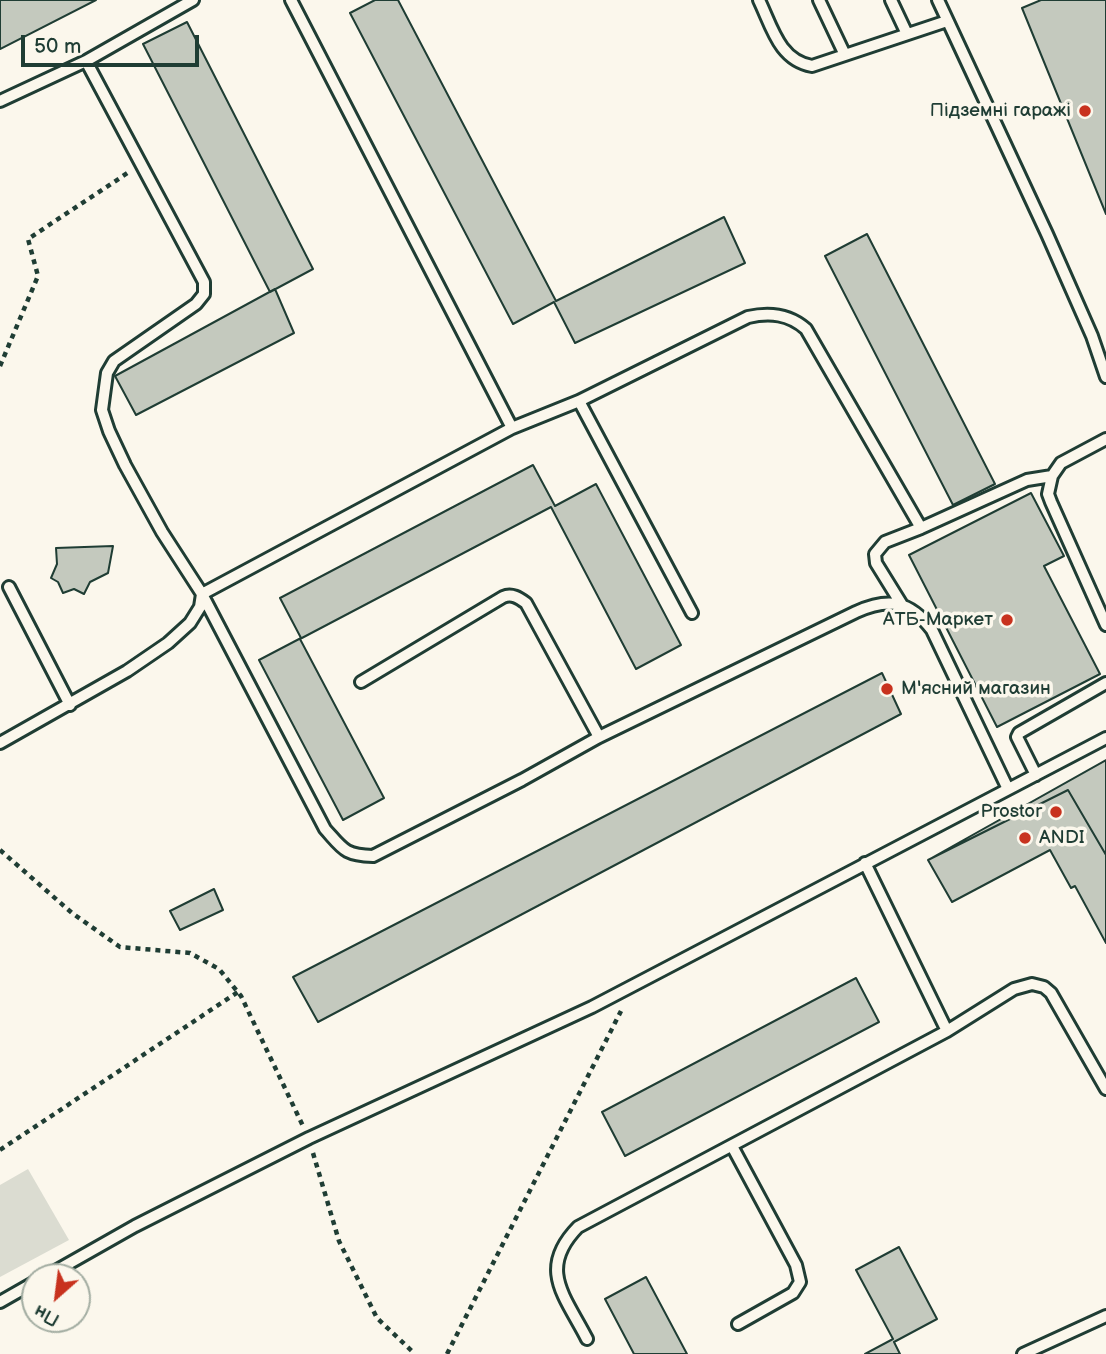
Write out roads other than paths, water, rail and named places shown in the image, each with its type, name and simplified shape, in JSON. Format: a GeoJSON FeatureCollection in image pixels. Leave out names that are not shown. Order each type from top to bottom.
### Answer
{"type":"FeatureCollection","features":[{"type":"Feature","properties":{"kind":"lane"},"geometry":{"type":"LineString","coordinates":[[0,101],[86,61],[193,0]]}},
{"type":"Feature","properties":{"kind":"lane"},"geometry":{"type":"LineString","coordinates":[[291,0],[512,428]]}},
{"type":"Feature","properties":{"kind":"lane"},"geometry":{"type":"LineString","coordinates":[[759,0],[783,50],[798,64],[812,66],[947,21]]}},
{"type":"Feature","properties":{"kind":"lane"},"geometry":{"type":"LineString","coordinates":[[819,0],[845,55]]}},
{"type":"Feature","properties":{"kind":"lane"},"geometry":{"type":"LineString","coordinates":[[891,0],[907,34]]}},
{"type":"Feature","properties":{"kind":"lane"},"geometry":{"type":"LineString","coordinates":[[938,0],[1047,234],[1092,336],[1106,377]]}},
{"type":"Feature","properties":{"kind":"lane"},"geometry":{"type":"LineString","coordinates":[[86,61],[205,288],[195,304],[114,361],[107,373],[102,410],[125,465],[162,532],[202,594],[325,829],[352,856],[373,856],[396,846],[599,737],[873,604],[902,605],[921,615],[932,630],[1007,789]]}},
{"type":"Feature","properties":{"kind":"lane"},"geometry":{"type":"LineString","coordinates":[[202,594],[512,428],[579,401],[748,317],[759,315],[780,315],[795,320],[806,329],[921,528]]}},
{"type":"Feature","properties":{"kind":"lane"},"geometry":{"type":"LineString","coordinates":[[579,401],[692,613]]}},
{"type":"Feature","properties":{"kind":"lane"},"geometry":{"type":"LineString","coordinates":[[1106,439],[1061,463],[1052,477],[1048,494],[1106,625]]}},
{"type":"Feature","properties":{"kind":"lane"},"geometry":{"type":"LineString","coordinates":[[902,605],[876,563],[875,554],[885,542],[1027,481],[1052,477]]}},
{"type":"Feature","properties":{"kind":"lane"},"geometry":{"type":"LineString","coordinates":[[9,587],[70,705]]}},
{"type":"Feature","properties":{"kind":"lane"},"geometry":{"type":"LineString","coordinates":[[0,743],[70,705],[168,643],[190,623],[200,607],[202,594]]}},
{"type":"Feature","properties":{"kind":"lane"},"geometry":{"type":"LineString","coordinates":[[361,682],[503,597],[518,597],[526,603],[599,737]]}},
{"type":"Feature","properties":{"kind":"lane"},"geometry":{"type":"LineString","coordinates":[[1036,775],[1018,735],[1106,683]]}},
{"type":"Feature","properties":{"kind":"lane"},"geometry":{"type":"LineString","coordinates":[[70,1263],[135,1226],[309,1138],[592,1007],[1106,738]]}},
{"type":"Feature","properties":{"kind":"lane"},"geometry":{"type":"LineString","coordinates":[[865,863],[947,1031]]}},
{"type":"Feature","properties":{"kind":"lane"},"geometry":{"type":"LineString","coordinates":[[587,1339],[555,1275],[561,1247],[578,1227],[947,1031],[1014,989],[1032,984],[1044,987],[1051,993],[1106,1089]]}},
{"type":"Feature","properties":{"kind":"lane"},"geometry":{"type":"LineString","coordinates":[[732,1146],[796,1265],[800,1282],[793,1293],[738,1324]]}},
{"type":"Feature","properties":{"kind":"lane"},"geometry":{"type":"LineString","coordinates":[[0,1302],[21,1291]]}},
{"type":"Feature","properties":{"kind":"lane"},"geometry":{"type":"LineString","coordinates":[[1023,1354],[1106,1316]]}},
{"type":"Feature","properties":{"kind":"place","name":"Підземні гаражі"},"geometry":{"type":"Point","coordinates":[1085,111]}},
{"type":"Feature","properties":{"kind":"place","name":"АТБ-Маркет"},"geometry":{"type":"Point","coordinates":[1007,620]}},
{"type":"Feature","properties":{"kind":"place","name":"М'ясний магазин"},"geometry":{"type":"Point","coordinates":[887,689]}},
{"type":"Feature","properties":{"kind":"place","name":"Prostor"},"geometry":{"type":"Point","coordinates":[1056,812]}},
{"type":"Feature","properties":{"kind":"place","name":"ANDI"},"geometry":{"type":"Point","coordinates":[1025,838]}}]}
